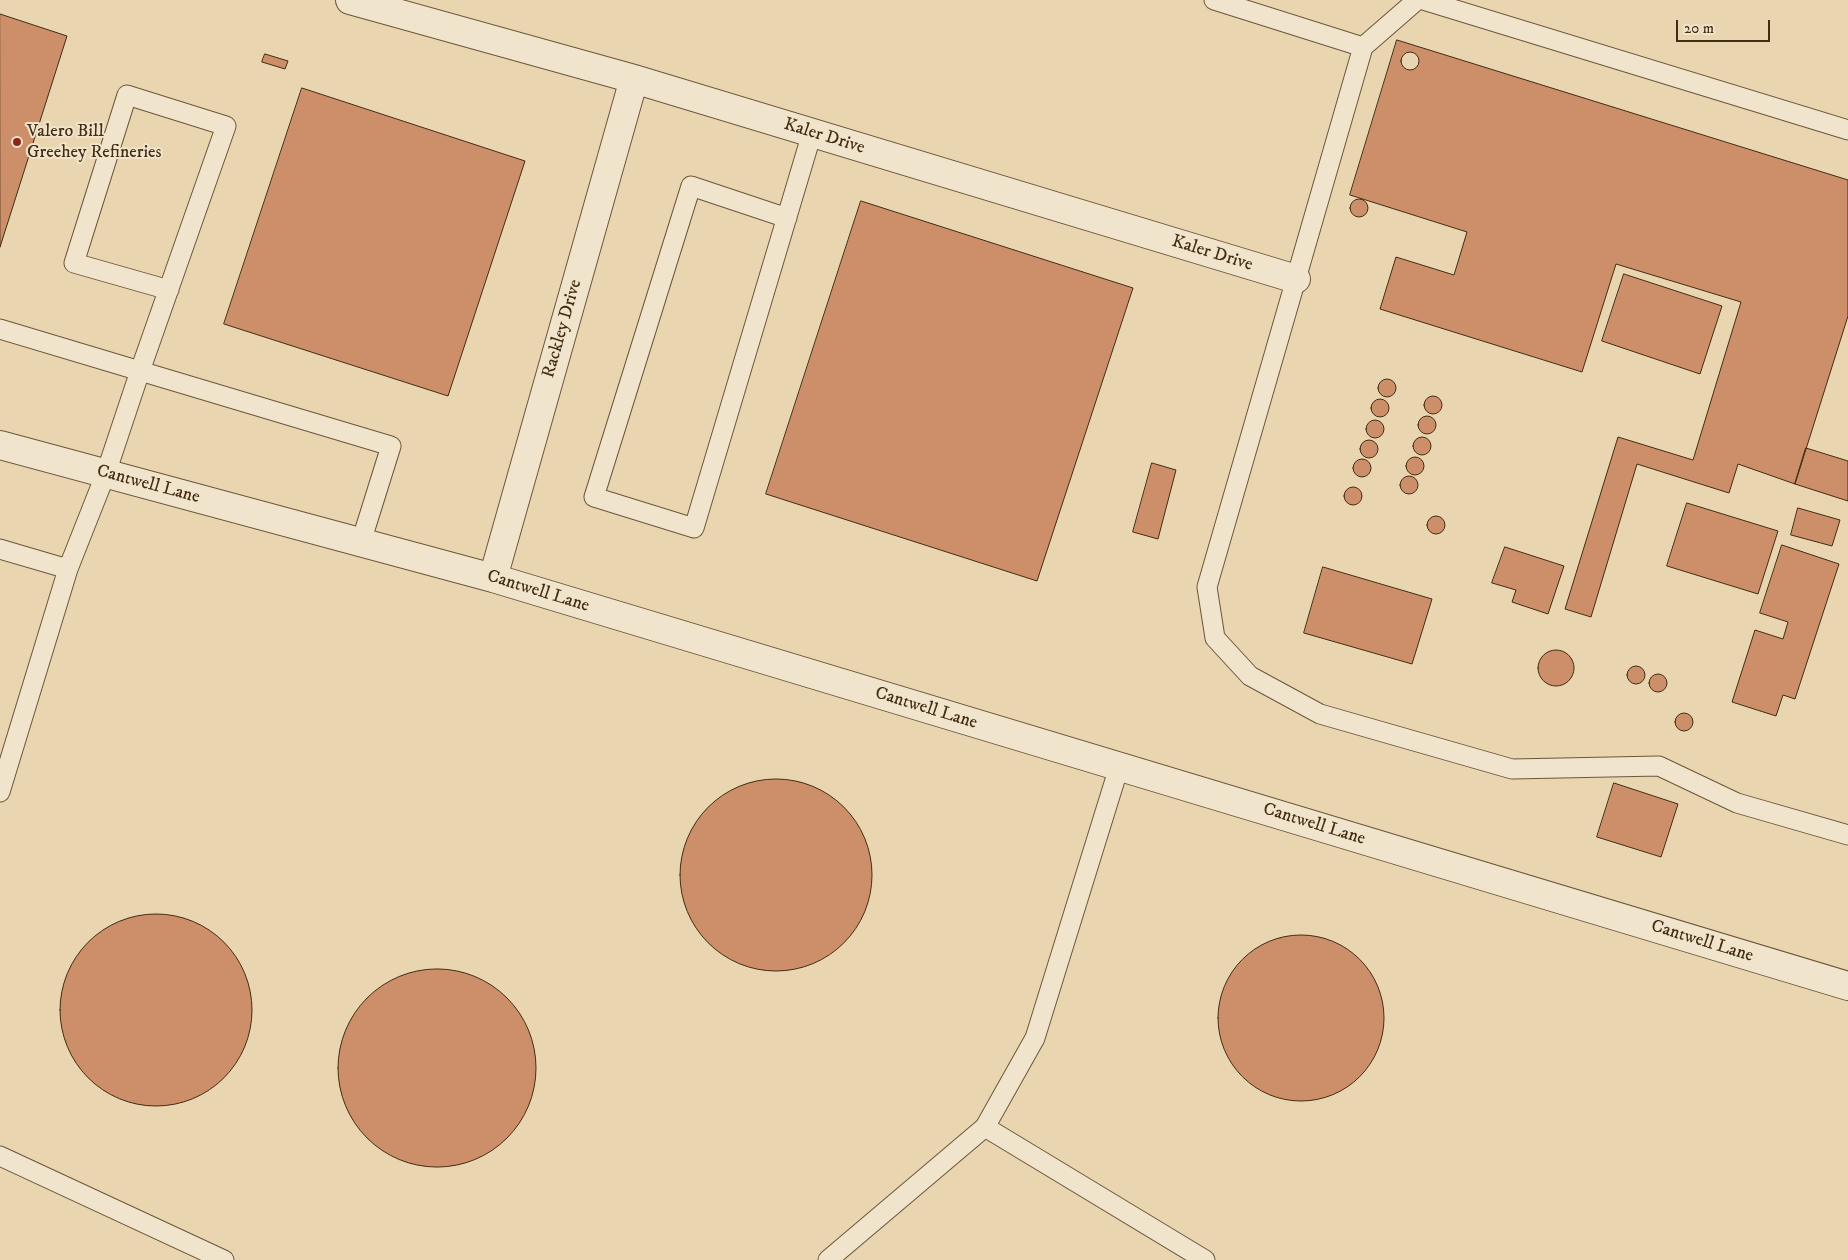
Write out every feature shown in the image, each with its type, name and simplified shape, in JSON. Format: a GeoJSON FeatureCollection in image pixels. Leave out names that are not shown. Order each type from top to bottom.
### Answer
{"type":"FeatureCollection","features":[{"type":"Feature","properties":{"kind":"street","name":"Kaler Drive"},"geometry":{"type":"LineString","coordinates":[[350,0],[634,80],[1296,279]]}},
{"type":"Feature","properties":{"kind":"street","name":"Rackley Drive"},"geometry":{"type":"LineString","coordinates":[[493,578],[634,80]]}},
{"type":"Feature","properties":{"kind":"street","name":"Cantwell Lane"},"geometry":{"type":"LineString","coordinates":[[0,445],[493,578],[1848,986]]}},
{"type":"Feature","properties":{"kind":"lane"},"geometry":{"type":"LineString","coordinates":[[1417,0],[1363,47],[1207,587],[1215,638],[1250,676],[1320,714],[1512,769],[1658,766],[1737,803],[1848,835]]}},
{"type":"Feature","properties":{"kind":"lane"},"geometry":{"type":"LineString","coordinates":[[1423,0],[1848,130]]}},
{"type":"Feature","properties":{"kind":"lane"},"geometry":{"type":"LineString","coordinates":[[1218,1],[1363,47]]}},
{"type":"Feature","properties":{"kind":"lane"},"geometry":{"type":"LineString","coordinates":[[0,792],[68,569],[106,474],[226,126],[127,95],[74,263],[169,290]]}},
{"type":"Feature","properties":{"kind":"lane"},"geometry":{"type":"LineString","coordinates":[[786,218],[691,186],[594,497],[694,528],[812,133]]}},
{"type":"Feature","properties":{"kind":"lane"},"geometry":{"type":"LineString","coordinates":[[0,329],[391,446],[361,542]]}},
{"type":"Feature","properties":{"kind":"lane"},"geometry":{"type":"LineString","coordinates":[[0,549],[68,569]]}},
{"type":"Feature","properties":{"kind":"lane"},"geometry":{"type":"LineString","coordinates":[[828,1260],[985,1127],[1035,1038],[1119,767]]}},
{"type":"Feature","properties":{"kind":"lane"},"geometry":{"type":"LineString","coordinates":[[985,1127],[1205,1260]]}},
{"type":"Feature","properties":{"kind":"lane"},"geometry":{"type":"LineString","coordinates":[[0,1156],[224,1260]]}},
{"type":"Feature","properties":{"kind":"building","name":"Valero Bill Greehey Refineries"},"geometry":{"type":"Polygon","coordinates":[[[0,14],[67,36],[0,247],[0,14]]]}},
{"type":"Feature","properties":{"kind":"building"},"geometry":{"type":"Polygon","coordinates":[[[1397,40],[1848,180],[1848,316],[1795,484],[1738,464],[1729,493],[1637,464],[1591,617],[1565,609],[1618,437],[1693,460],[1741,302],[1616,264],[1582,372],[1380,309],[1396,257],[1454,275],[1467,232],[1350,195],[1397,40]]]}},
{"type":"Feature","properties":{"kind":"building"},"geometry":{"type":"Polygon","coordinates":[[[1410,52],[1416,55],[1419,61],[1416,67],[1410,70],[1404,67],[1401,61],[1404,55],[1410,52]]]}},
{"type":"Feature","properties":{"kind":"building"},"geometry":{"type":"Polygon","coordinates":[[[265,54],[288,61],[285,69],[262,62],[265,54]]]}},
{"type":"Feature","properties":{"kind":"building"},"geometry":{"type":"Polygon","coordinates":[[[302,88],[525,161],[448,396],[224,324],[302,88]]]}},
{"type":"Feature","properties":{"kind":"building"},"geometry":{"type":"Polygon","coordinates":[[[1359,199],[1365,202],[1368,208],[1365,214],[1359,217],[1353,214],[1350,208],[1353,202],[1359,199]]]}},
{"type":"Feature","properties":{"kind":"building"},"geometry":{"type":"Polygon","coordinates":[[[861,201],[1133,288],[1037,581],[766,494],[861,201]]]}},
{"type":"Feature","properties":{"kind":"building"},"geometry":{"type":"Polygon","coordinates":[[[1624,274],[1722,306],[1700,374],[1602,341],[1624,274]]]}},
{"type":"Feature","properties":{"kind":"building"},"geometry":{"type":"Polygon","coordinates":[[[1387,379],[1393,382],[1396,388],[1393,394],[1387,397],[1381,394],[1378,388],[1381,382],[1387,379]]]}},
{"type":"Feature","properties":{"kind":"building"},"geometry":{"type":"Polygon","coordinates":[[[1433,396],[1439,399],[1442,405],[1439,411],[1433,414],[1427,411],[1424,405],[1427,399],[1433,396]]]}},
{"type":"Feature","properties":{"kind":"building"},"geometry":{"type":"Polygon","coordinates":[[[1380,399],[1386,402],[1389,408],[1386,414],[1380,417],[1374,414],[1371,408],[1374,402],[1380,399]]]}},
{"type":"Feature","properties":{"kind":"building"},"geometry":{"type":"Polygon","coordinates":[[[1427,416],[1433,419],[1436,425],[1433,431],[1427,434],[1421,431],[1418,425],[1421,419],[1427,416]]]}},
{"type":"Feature","properties":{"kind":"building"},"geometry":{"type":"Polygon","coordinates":[[[1375,420],[1381,423],[1384,429],[1381,435],[1375,438],[1369,435],[1366,429],[1369,423],[1375,420]]]}},
{"type":"Feature","properties":{"kind":"building"},"geometry":{"type":"Polygon","coordinates":[[[1422,437],[1428,440],[1431,446],[1428,452],[1422,455],[1416,452],[1413,446],[1416,440],[1422,437]]]}},
{"type":"Feature","properties":{"kind":"building"},"geometry":{"type":"Polygon","coordinates":[[[1369,440],[1375,443],[1378,449],[1375,455],[1369,458],[1363,455],[1360,449],[1363,443],[1369,440]]]}},
{"type":"Feature","properties":{"kind":"building"},"geometry":{"type":"Polygon","coordinates":[[[1806,448],[1848,461],[1848,501],[1795,484],[1806,448]]]}},
{"type":"Feature","properties":{"kind":"building"},"geometry":{"type":"Polygon","coordinates":[[[1415,457],[1421,460],[1424,466],[1421,472],[1415,475],[1409,472],[1406,466],[1409,460],[1415,457]]]}},
{"type":"Feature","properties":{"kind":"building"},"geometry":{"type":"Polygon","coordinates":[[[1362,459],[1368,462],[1371,468],[1368,474],[1362,477],[1356,474],[1353,468],[1356,462],[1362,459]]]}},
{"type":"Feature","properties":{"kind":"building"},"geometry":{"type":"Polygon","coordinates":[[[1152,463],[1176,470],[1158,539],[1133,532],[1152,463]]]}},
{"type":"Feature","properties":{"kind":"building"},"geometry":{"type":"Polygon","coordinates":[[[1409,476],[1415,479],[1418,485],[1415,491],[1409,494],[1403,491],[1400,485],[1403,479],[1409,476]]]}},
{"type":"Feature","properties":{"kind":"building"},"geometry":{"type":"Polygon","coordinates":[[[1353,487],[1359,490],[1362,496],[1359,502],[1353,505],[1347,502],[1344,496],[1347,490],[1353,487]]]}},
{"type":"Feature","properties":{"kind":"building"},"geometry":{"type":"Polygon","coordinates":[[[1687,503],[1778,531],[1758,594],[1667,566],[1687,503]]]}},
{"type":"Feature","properties":{"kind":"building"},"geometry":{"type":"Polygon","coordinates":[[[1798,508],[1840,520],[1832,546],[1791,535],[1798,508]]]}},
{"type":"Feature","properties":{"kind":"building"},"geometry":{"type":"Polygon","coordinates":[[[1436,516],[1442,519],[1445,525],[1442,531],[1436,534],[1430,531],[1427,525],[1430,519],[1436,516]]]}},
{"type":"Feature","properties":{"kind":"building"},"geometry":{"type":"Polygon","coordinates":[[[1782,545],[1839,564],[1795,699],[1783,695],[1776,716],[1732,702],[1755,630],[1783,639],[1788,622],[1760,613],[1782,545]]]}},
{"type":"Feature","properties":{"kind":"building"},"geometry":{"type":"Polygon","coordinates":[[[1505,547],[1564,566],[1548,614],[1512,602],[1516,590],[1492,583],[1505,547]]]}},
{"type":"Feature","properties":{"kind":"building"},"geometry":{"type":"Polygon","coordinates":[[[1323,567],[1432,599],[1412,664],[1304,633],[1323,567]]]}},
{"type":"Feature","properties":{"kind":"building"},"geometry":{"type":"Polygon","coordinates":[[[1556,650],[1563,651],[1569,655],[1573,661],[1573,675],[1569,681],[1563,685],[1556,686],[1549,685],[1543,681],[1539,675],[1538,668],[1539,661],[1543,655],[1549,651],[1556,650]]]}},
{"type":"Feature","properties":{"kind":"building"},"geometry":{"type":"Polygon","coordinates":[[[1636,666],[1642,669],[1645,675],[1642,681],[1636,684],[1630,681],[1627,675],[1630,669],[1636,666]]]}},
{"type":"Feature","properties":{"kind":"building"},"geometry":{"type":"Polygon","coordinates":[[[1658,674],[1664,677],[1667,683],[1664,689],[1658,692],[1652,689],[1649,683],[1652,677],[1658,674]]]}},
{"type":"Feature","properties":{"kind":"building"},"geometry":{"type":"Polygon","coordinates":[[[1684,713],[1690,716],[1693,722],[1690,728],[1684,731],[1678,728],[1675,722],[1678,716],[1684,713]]]}},
{"type":"Feature","properties":{"kind":"building"},"geometry":{"type":"Polygon","coordinates":[[[776,779],[795,781],[813,786],[829,795],[844,807],[856,822],[865,838],[870,856],[872,875],[870,894],[865,912],[856,928],[844,943],[829,955],[813,964],[795,969],[776,971],[757,969],[739,964],[723,955],[708,943],[696,928],[687,912],[682,894],[680,875],[682,856],[687,838],[696,822],[708,807],[723,795],[739,786],[757,781],[776,779]]]}},
{"type":"Feature","properties":{"kind":"building"},"geometry":{"type":"Polygon","coordinates":[[[1614,783],[1678,804],[1661,857],[1597,837],[1614,783]]]}},
{"type":"Feature","properties":{"kind":"building"},"geometry":{"type":"Polygon","coordinates":[[[147,914],[165,914],[193,921],[209,930],[224,942],[236,957],[245,973],[252,1001],[252,1019],[245,1047],[236,1063],[224,1078],[209,1090],[193,1099],[165,1106],[147,1106],[128,1102],[111,1095],[95,1084],[82,1071],[71,1055],[64,1038],[60,1019],[60,1001],[64,982],[71,965],[82,949],[95,936],[111,925],[128,918],[147,914]]]}},
{"type":"Feature","properties":{"kind":"building"},"geometry":{"type":"Polygon","coordinates":[[[1309,935],[1333,941],[1360,959],[1378,986],[1383,1002],[1383,1034],[1378,1050],[1360,1077],[1347,1087],[1325,1098],[1293,1101],[1269,1095],[1248,1082],[1237,1071],[1221,1042],[1218,1010],[1224,986],[1237,965],[1248,954],[1277,938],[1309,935]]]}},
{"type":"Feature","properties":{"kind":"building"},"geometry":{"type":"Polygon","coordinates":[[[437,969],[456,971],[475,977],[492,986],[507,998],[519,1013],[528,1030],[534,1049],[536,1068],[534,1087],[528,1106],[519,1123],[507,1138],[492,1150],[475,1159],[456,1165],[437,1167],[418,1165],[399,1159],[382,1150],[367,1138],[355,1123],[346,1106],[340,1087],[338,1068],[340,1049],[346,1030],[355,1013],[367,998],[382,986],[399,977],[418,971],[437,969]]]}},
{"type":"Feature","properties":{"kind":"place","name":"Valero Bill Greehey Refineries"},"geometry":{"type":"Point","coordinates":[17,142]}}]}
